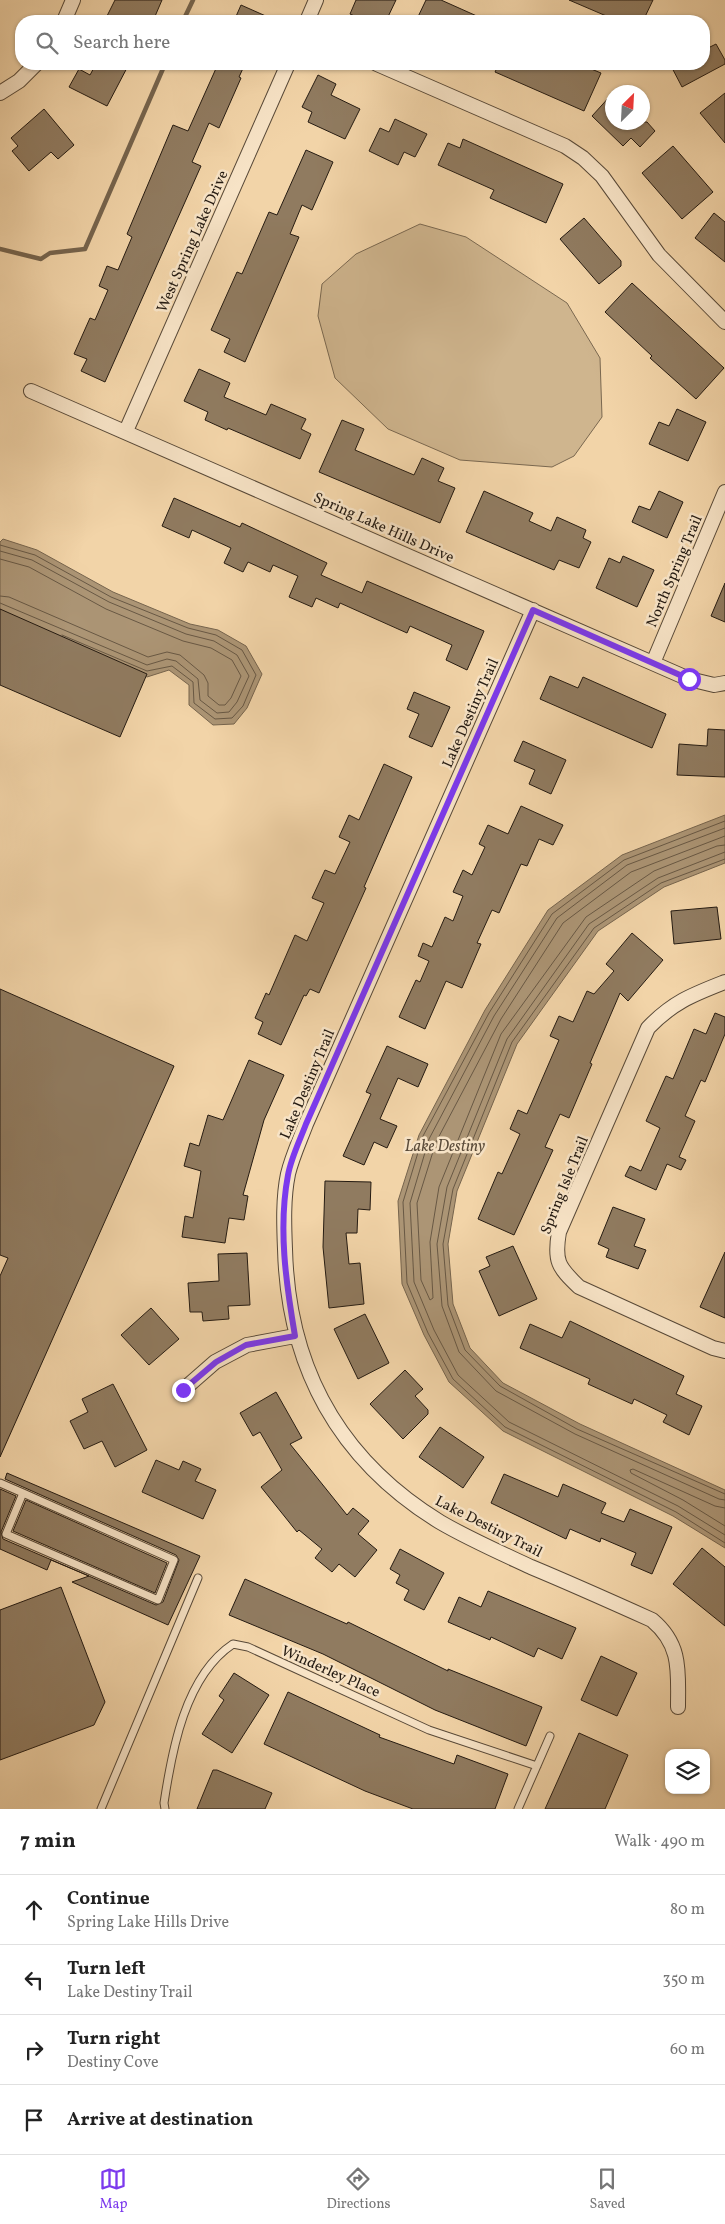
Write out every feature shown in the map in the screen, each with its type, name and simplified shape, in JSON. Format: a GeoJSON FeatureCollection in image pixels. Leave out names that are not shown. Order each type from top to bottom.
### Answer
{"type":"FeatureCollection","features":[{"type":"Feature","properties":{"kind":"street"},"geometry":{"type":"LineString","coordinates":[[67,15],[73,0]]}},
{"type":"Feature","properties":{"kind":"street"},"geometry":{"type":"LineString","coordinates":[[310,15],[316,0]]}},
{"type":"Feature","properties":{"kind":"street"},"geometry":{"type":"LineString","coordinates":[[0,94],[19,81],[30,70]]}},
{"type":"Feature","properties":{"kind":"street","name":"West Spring Lake Drive"},"geometry":{"type":"LineString","coordinates":[[126,431],[285,70]]}},
{"type":"Feature","properties":{"kind":"street"},"geometry":{"type":"LineString","coordinates":[[391,70],[565,146],[583,158],[602,176],[659,255],[725,322]]}},
{"type":"Feature","properties":{"kind":"street","name":"Spring Lake Hills Drive"},"geometry":{"type":"LineString","coordinates":[[31,391],[689,679],[714,685],[725,683]]}},
{"type":"Feature","properties":{"kind":"street","name":"North Spring Trail"},"geometry":{"type":"LineString","coordinates":[[653,663],[725,492]]}},
{"type":"Feature","properties":{"kind":"street","name":"Lake Destiny Trail"},"geometry":{"type":"LineString","coordinates":[[533,610],[306,1124],[288,1174],[284,1224],[285,1281],[295,1336],[312,1382],[336,1423],[368,1466],[400,1495],[440,1522],[495,1550],[652,1620],[664,1630],[674,1647],[678,1668],[678,1707]]}},
{"type":"Feature","properties":{"kind":"street","name":"Spring Isle Trail"},"geometry":{"type":"LineString","coordinates":[[725,982],[691,995],[666,1010],[648,1028],[559,1232],[556,1252],[563,1272],[579,1287],[713,1348],[725,1351]]}},
{"type":"Feature","properties":{"kind":"street"},"geometry":{"type":"LineString","coordinates":[[183,1390],[216,1362],[246,1345],[295,1336]]}},
{"type":"Feature","properties":{"kind":"lane"},"geometry":{"type":"LineString","coordinates":[[0,1483],[23,1493],[174,1560],[158,1600],[6,1534],[23,1493]]}},
{"type":"Feature","properties":{"kind":"lane"},"geometry":{"type":"LineString","coordinates":[[101,1809],[198,1578]]}},
{"type":"Feature","properties":{"kind":"lane","name":"Winderley Place"},"geometry":{"type":"LineString","coordinates":[[165,1809],[164,1803],[172,1752],[186,1710],[199,1684],[220,1653],[233,1644],[248,1648],[429,1730],[537,1766]]}},
{"type":"Feature","properties":{"kind":"lane"},"geometry":{"type":"LineString","coordinates":[[518,1809],[550,1736]]}},
{"type":"Feature","properties":{"kind":"shaded area"},"geometry":{"type":"Polygon","coordinates":[[[420,224],[466,237],[567,303],[600,358],[602,417],[574,456],[552,467],[460,460],[388,429],[335,378],[318,316],[322,284],[356,254],[420,224]]]}},
{"type":"Feature","properties":{"kind":"water"},"geometry":{"type":"Polygon","coordinates":[[[3,539],[37,550],[113,592],[190,624],[218,630],[246,646],[262,674],[247,708],[234,724],[213,725],[189,705],[189,685],[169,670],[147,677],[0,614],[0,542],[3,539]]]}},
{"type":"Feature","properties":{"kind":"water","name":"Lake Destiny"},"geometry":{"type":"Polygon","coordinates":[[[725,815],[725,863],[664,887],[598,931],[517,1044],[457,1191],[448,1244],[453,1304],[470,1348],[503,1383],[580,1424],[725,1490],[725,1548],[673,1516],[503,1431],[449,1382],[424,1335],[402,1284],[398,1201],[419,1135],[485,1010],[548,910],[622,855],[725,815]]]}},
{"type":"Feature","properties":{"kind":"building"},"geometry":{"type":"Polygon","coordinates":[[[115,0],[162,0],[156,15],[108,15],[115,0]]]}},
{"type":"Feature","properties":{"kind":"building"},"geometry":{"type":"Polygon","coordinates":[[[356,0],[396,0],[389,15],[350,14],[356,0]]]}},
{"type":"Feature","properties":{"kind":"building"},"geometry":{"type":"Polygon","coordinates":[[[426,0],[441,0],[475,15],[419,15],[426,0]]]}},
{"type":"Feature","properties":{"kind":"building"},"geometry":{"type":"Polygon","coordinates":[[[569,0],[653,0],[646,15],[604,15],[569,0]]]}},
{"type":"Feature","properties":{"kind":"building"},"geometry":{"type":"Polygon","coordinates":[[[241,5],[264,15],[237,15],[241,5]]]}},
{"type":"Feature","properties":{"kind":"building"},"geometry":{"type":"Polygon","coordinates":[[[716,44],[725,60],[725,64],[682,87],[673,70],[710,70],[710,47],[716,44]]]}},
{"type":"Feature","properties":{"kind":"building"},"geometry":{"type":"Polygon","coordinates":[[[78,70],[90,75],[93,70],[126,70],[107,106],[69,87],[78,70]]]}},
{"type":"Feature","properties":{"kind":"building"},"geometry":{"type":"Polygon","coordinates":[[[215,70],[242,70],[239,77],[241,78],[219,128],[209,123],[192,162],[201,166],[105,382],[81,371],[87,359],[74,354],[90,318],[95,320],[108,290],[99,286],[107,266],[118,270],[132,237],[127,234],[173,125],[188,131],[215,70]]]}},
{"type":"Feature","properties":{"kind":"building"},"geometry":{"type":"Polygon","coordinates":[[[496,70],[594,70],[601,73],[584,111],[495,72],[496,70]]]}},
{"type":"Feature","properties":{"kind":"building"},"geometry":{"type":"Polygon","coordinates":[[[318,75],[336,84],[331,95],[360,109],[345,139],[308,122],[312,112],[302,107],[318,75]]]}},
{"type":"Feature","properties":{"kind":"building"},"geometry":{"type":"Polygon","coordinates":[[[725,93],[725,143],[700,113],[725,93]]]}},
{"type":"Feature","properties":{"kind":"building"},"geometry":{"type":"Polygon","coordinates":[[[605,102],[605,129],[592,116],[605,102]]]}},
{"type":"Feature","properties":{"kind":"building"},"geometry":{"type":"Polygon","coordinates":[[[44,109],[74,145],[58,159],[51,152],[29,171],[12,151],[18,146],[11,138],[44,109]]]}},
{"type":"Feature","properties":{"kind":"building"},"geometry":{"type":"Polygon","coordinates":[[[395,119],[427,134],[415,157],[404,152],[398,165],[369,151],[380,128],[389,132],[395,119]]]}},
{"type":"Feature","properties":{"kind":"building"},"geometry":{"type":"Polygon","coordinates":[[[650,125],[655,131],[640,147],[631,138],[623,146],[606,130],[650,130],[650,125]]]}},
{"type":"Feature","properties":{"kind":"building"},"geometry":{"type":"Polygon","coordinates":[[[463,139],[563,184],[546,223],[490,198],[494,190],[438,165],[448,143],[460,148],[463,139]]]}},
{"type":"Feature","properties":{"kind":"building"},"geometry":{"type":"Polygon","coordinates":[[[673,146],[713,192],[682,219],[642,173],[673,146]]]}},
{"type":"Feature","properties":{"kind":"building"},"geometry":{"type":"Polygon","coordinates":[[[306,150],[333,162],[312,210],[302,205],[290,234],[299,237],[245,362],[224,352],[230,339],[211,330],[237,272],[242,274],[269,212],[277,215],[306,150]]]}},
{"type":"Feature","properties":{"kind":"building"},"geometry":{"type":"Polygon","coordinates":[[[714,213],[725,222],[725,262],[695,238],[714,213]]]}},
{"type":"Feature","properties":{"kind":"building"},"geometry":{"type":"Polygon","coordinates":[[[584,218],[621,261],[621,266],[599,284],[560,239],[584,218]]]}},
{"type":"Feature","properties":{"kind":"building"},"geometry":{"type":"Polygon","coordinates":[[[632,283],[724,368],[696,399],[650,358],[652,356],[605,312],[632,283]]]}},
{"type":"Feature","properties":{"kind":"building"},"geometry":{"type":"Polygon","coordinates":[[[199,369],[230,383],[224,397],[266,415],[271,404],[306,419],[301,429],[311,434],[300,459],[205,420],[208,412],[184,401],[199,369]]]}},
{"type":"Feature","properties":{"kind":"building"},"geometry":{"type":"Polygon","coordinates":[[[677,409],[706,422],[688,461],[649,444],[659,422],[669,426],[677,409]]]}},
{"type":"Feature","properties":{"kind":"building"},"geometry":{"type":"Polygon","coordinates":[[[342,420],[364,429],[355,450],[414,475],[422,458],[444,468],[438,481],[455,488],[440,523],[319,472],[342,420]]]}},
{"type":"Feature","properties":{"kind":"building"},"geometry":{"type":"Polygon","coordinates":[[[484,491],[533,513],[529,521],[551,531],[557,517],[586,530],[583,538],[591,542],[579,568],[559,560],[554,570],[466,532],[484,491]]]}},
{"type":"Feature","properties":{"kind":"building"},"geometry":{"type":"Polygon","coordinates":[[[659,491],[683,502],[667,538],[632,522],[639,506],[650,510],[659,491]]]}},
{"type":"Feature","properties":{"kind":"building"},"geometry":{"type":"Polygon","coordinates":[[[174,498],[240,527],[242,523],[327,563],[321,575],[362,593],[367,581],[484,631],[467,670],[446,660],[452,645],[410,626],[407,633],[340,603],[338,608],[316,598],[312,607],[289,597],[298,576],[273,565],[270,572],[248,562],[243,572],[224,563],[231,548],[192,530],[189,538],[162,526],[174,498]]]}},
{"type":"Feature","properties":{"kind":"building"},"geometry":{"type":"Polygon","coordinates":[[[623,556],[654,570],[637,607],[596,588],[609,558],[620,563],[623,556]]]}},
{"type":"Feature","properties":{"kind":"building"},"geometry":{"type":"Polygon","coordinates":[[[725,583],[725,622],[711,616],[725,583]]]}},
{"type":"Feature","properties":{"kind":"building"},"geometry":{"type":"Polygon","coordinates":[[[0,609],[147,674],[120,737],[0,685],[0,609]]]}},
{"type":"Feature","properties":{"kind":"building"},"geometry":{"type":"Polygon","coordinates":[[[550,676],[578,688],[583,677],[666,714],[652,748],[540,699],[550,676]]]}},
{"type":"Feature","properties":{"kind":"building"},"geometry":{"type":"Polygon","coordinates":[[[414,692],[450,707],[432,747],[409,737],[419,714],[407,709],[414,692]]]}},
{"type":"Feature","properties":{"kind":"building"},"geometry":{"type":"Polygon","coordinates":[[[708,729],[725,730],[725,777],[677,775],[679,744],[707,746],[708,729]]]}},
{"type":"Feature","properties":{"kind":"building"},"geometry":{"type":"Polygon","coordinates":[[[523,741],[566,760],[551,794],[529,784],[535,770],[514,761],[523,741]]]}},
{"type":"Feature","properties":{"kind":"building"},"geometry":{"type":"Polygon","coordinates":[[[384,764],[412,777],[364,887],[366,888],[319,993],[310,989],[306,996],[304,995],[281,1045],[258,1034],[263,1022],[255,1018],[266,993],[269,995],[295,935],[307,941],[324,903],[312,898],[325,870],[335,874],[350,842],[339,837],[349,815],[359,820],[384,764]]]}},
{"type":"Feature","properties":{"kind":"building"},"geometry":{"type":"Polygon","coordinates":[[[521,806],[563,825],[553,845],[539,839],[527,866],[521,864],[499,913],[492,910],[477,943],[481,944],[462,988],[446,981],[425,1029],[399,1017],[416,980],[420,982],[429,961],[418,956],[423,943],[432,947],[445,917],[453,921],[463,896],[453,892],[463,870],[472,875],[485,847],[479,844],[488,825],[508,834],[521,806]]]}},
{"type":"Feature","properties":{"kind":"building"},"geometry":{"type":"Polygon","coordinates":[[[717,907],[721,939],[674,944],[671,911],[717,907]]]}},
{"type":"Feature","properties":{"kind":"building"},"geometry":{"type":"Polygon","coordinates":[[[632,933],[663,960],[628,1001],[620,993],[569,1118],[560,1114],[545,1147],[553,1150],[514,1235],[478,1219],[498,1172],[502,1174],[520,1134],[510,1129],[518,1110],[527,1114],[559,1040],[550,1036],[559,1016],[573,1022],[587,991],[594,994],[614,971],[606,964],[632,933]]]}},
{"type":"Feature","properties":{"kind":"building"},"geometry":{"type":"Polygon","coordinates":[[[0,989],[174,1066],[0,1457],[0,1276],[8,1258],[0,1255],[0,989]]]}},
{"type":"Feature","properties":{"kind":"building"},"geometry":{"type":"Polygon","coordinates":[[[715,1013],[725,1017],[725,1034],[705,1082],[701,1080],[685,1116],[695,1121],[679,1157],[686,1160],[681,1170],[667,1164],[656,1190],[625,1176],[630,1166],[641,1171],[660,1128],[646,1121],[666,1076],[673,1079],[694,1029],[706,1034],[715,1013]]]}},
{"type":"Feature","properties":{"kind":"building"},"geometry":{"type":"Polygon","coordinates":[[[387,1046],[428,1064],[418,1087],[398,1078],[380,1119],[397,1126],[387,1148],[374,1142],[364,1165],[343,1156],[371,1094],[366,1092],[387,1046]]]}},
{"type":"Feature","properties":{"kind":"building"},"geometry":{"type":"Polygon","coordinates":[[[249,1060],[284,1075],[264,1120],[243,1195],[248,1196],[244,1220],[229,1218],[225,1243],[182,1237],[185,1216],[193,1218],[201,1171],[184,1166],[190,1143],[199,1146],[208,1115],[223,1120],[249,1060]]]}},
{"type":"Feature","properties":{"kind":"building"},"geometry":{"type":"Polygon","coordinates":[[[325,1181],[371,1182],[370,1210],[358,1209],[357,1233],[346,1233],[349,1264],[360,1263],[364,1304],[329,1308],[323,1247],[325,1181]]]}},
{"type":"Feature","properties":{"kind":"building"},"geometry":{"type":"Polygon","coordinates":[[[613,1207],[645,1219],[634,1246],[646,1250],[638,1269],[606,1257],[609,1249],[598,1244],[613,1207]]]}},
{"type":"Feature","properties":{"kind":"building"},"geometry":{"type":"Polygon","coordinates":[[[513,1246],[537,1299],[499,1316],[479,1271],[490,1266],[486,1257],[513,1246]]]}},
{"type":"Feature","properties":{"kind":"building"},"geometry":{"type":"Polygon","coordinates":[[[725,1252],[725,1318],[700,1307],[725,1252]]]}},
{"type":"Feature","properties":{"kind":"building"},"geometry":{"type":"Polygon","coordinates":[[[247,1253],[250,1305],[228,1306],[229,1319],[203,1321],[202,1312],[190,1312],[188,1283],[219,1281],[218,1254],[247,1253]]]}},
{"type":"Feature","properties":{"kind":"building"},"geometry":{"type":"Polygon","coordinates":[[[151,1308],[179,1339],[149,1365],[121,1335],[151,1308]]]}},
{"type":"Feature","properties":{"kind":"building"},"geometry":{"type":"Polygon","coordinates":[[[365,1314],[389,1363],[358,1379],[334,1329],[365,1314]]]}},
{"type":"Feature","properties":{"kind":"building"},"geometry":{"type":"Polygon","coordinates":[[[570,1321],[684,1376],[676,1394],[702,1406],[689,1435],[663,1422],[667,1415],[634,1399],[632,1404],[588,1384],[590,1379],[520,1348],[530,1324],[562,1338],[570,1321]]]}},
{"type":"Feature","properties":{"kind":"building"},"geometry":{"type":"Polygon","coordinates":[[[405,1370],[423,1389],[415,1396],[428,1410],[428,1414],[403,1439],[370,1404],[405,1370]]]}},
{"type":"Feature","properties":{"kind":"building"},"geometry":{"type":"Polygon","coordinates":[[[113,1384],[147,1450],[115,1467],[102,1441],[84,1449],[70,1421],[88,1412],[82,1399],[113,1384]]]}},
{"type":"Feature","properties":{"kind":"building"},"geometry":{"type":"Polygon","coordinates":[[[276,1392],[302,1438],[290,1444],[347,1515],[353,1508],[369,1521],[358,1534],[377,1550],[355,1577],[339,1564],[332,1572],[315,1558],[322,1549],[299,1530],[297,1532],[261,1487],[282,1470],[260,1432],[253,1436],[240,1413],[276,1392]]]}},
{"type":"Feature","properties":{"kind":"building"},"geometry":{"type":"Polygon","coordinates":[[[440,1427],[484,1457],[463,1488],[419,1457],[440,1427]]]}},
{"type":"Feature","properties":{"kind":"building"},"geometry":{"type":"Polygon","coordinates":[[[156,1460],[179,1470],[183,1461],[201,1469],[195,1481],[216,1490],[203,1519],[142,1492],[156,1460]]]}},
{"type":"Feature","properties":{"kind":"building"},"geometry":{"type":"Polygon","coordinates":[[[7,1473],[200,1556],[168,1625],[72,1582],[89,1576],[156,1605],[163,1602],[179,1560],[176,1555],[5,1479],[7,1473]]]}},
{"type":"Feature","properties":{"kind":"building"},"geometry":{"type":"Polygon","coordinates":[[[504,1474],[558,1497],[563,1484],[606,1503],[601,1513],[624,1522],[630,1509],[672,1527],[652,1574],[631,1565],[636,1553],[601,1538],[600,1542],[570,1529],[566,1539],[491,1503],[504,1474]]]}},
{"type":"Feature","properties":{"kind":"building"},"geometry":{"type":"Polygon","coordinates":[[[0,1489],[16,1496],[1,1532],[3,1539],[79,1572],[51,1560],[47,1570],[0,1549],[0,1489]]]}},
{"type":"Feature","properties":{"kind":"building"},"geometry":{"type":"Polygon","coordinates":[[[26,1500],[167,1563],[155,1593],[13,1531],[26,1500]]]}},
{"type":"Feature","properties":{"kind":"building"},"geometry":{"type":"Polygon","coordinates":[[[702,1548],[725,1567],[725,1626],[673,1584],[702,1548]]]}},
{"type":"Feature","properties":{"kind":"building"},"geometry":{"type":"Polygon","coordinates":[[[400,1549],[444,1573],[424,1610],[404,1600],[409,1590],[396,1583],[400,1575],[390,1569],[400,1549]]]}},
{"type":"Feature","properties":{"kind":"building"},"geometry":{"type":"Polygon","coordinates":[[[245,1579],[347,1624],[348,1622],[448,1671],[448,1669],[542,1707],[526,1746],[435,1710],[323,1654],[229,1615],[245,1579]]]}},
{"type":"Feature","properties":{"kind":"building"},"geometry":{"type":"Polygon","coordinates":[[[61,1587],[105,1702],[94,1725],[0,1760],[0,1610],[61,1587]]]}},
{"type":"Feature","properties":{"kind":"building"},"geometry":{"type":"Polygon","coordinates":[[[488,1591],[576,1628],[562,1659],[538,1648],[534,1657],[491,1637],[490,1640],[448,1622],[459,1597],[481,1607],[488,1591]]]}},
{"type":"Feature","properties":{"kind":"building"},"geometry":{"type":"Polygon","coordinates":[[[601,1656],[637,1673],[617,1716],[581,1700],[601,1656]]]}},
{"type":"Feature","properties":{"kind":"building"},"geometry":{"type":"Polygon","coordinates":[[[234,1673],[269,1695],[232,1753],[202,1734],[224,1700],[219,1696],[234,1673]]]}},
{"type":"Feature","properties":{"kind":"building"},"geometry":{"type":"Polygon","coordinates":[[[288,1692],[380,1735],[379,1737],[454,1764],[457,1755],[508,1774],[495,1809],[413,1809],[365,1791],[264,1744],[288,1692]]]}},
{"type":"Feature","properties":{"kind":"building"},"geometry":{"type":"Polygon","coordinates":[[[579,1733],[628,1755],[605,1809],[545,1809],[579,1733]]]}},
{"type":"Feature","properties":{"kind":"building"},"geometry":{"type":"Polygon","coordinates":[[[213,1770],[272,1793],[265,1809],[197,1809],[213,1770]]]}},
{"type":"Feature","properties":{"kind":"waterway"},"geometry":{"type":"LineString","coordinates":[[186,15],[193,0]]}},
{"type":"Feature","properties":{"kind":"waterway"},"geometry":{"type":"LineString","coordinates":[[0,249],[41,259],[50,253],[85,249],[162,70]]}},
{"type":"Feature","properties":{"kind":"route"},"geometry":{"type":"LineString","coordinates":[[183,1390],[216,1362],[246,1345],[295,1336],[285,1281],[284,1224],[288,1174],[306,1124],[533,610],[689,679]]}}]}
